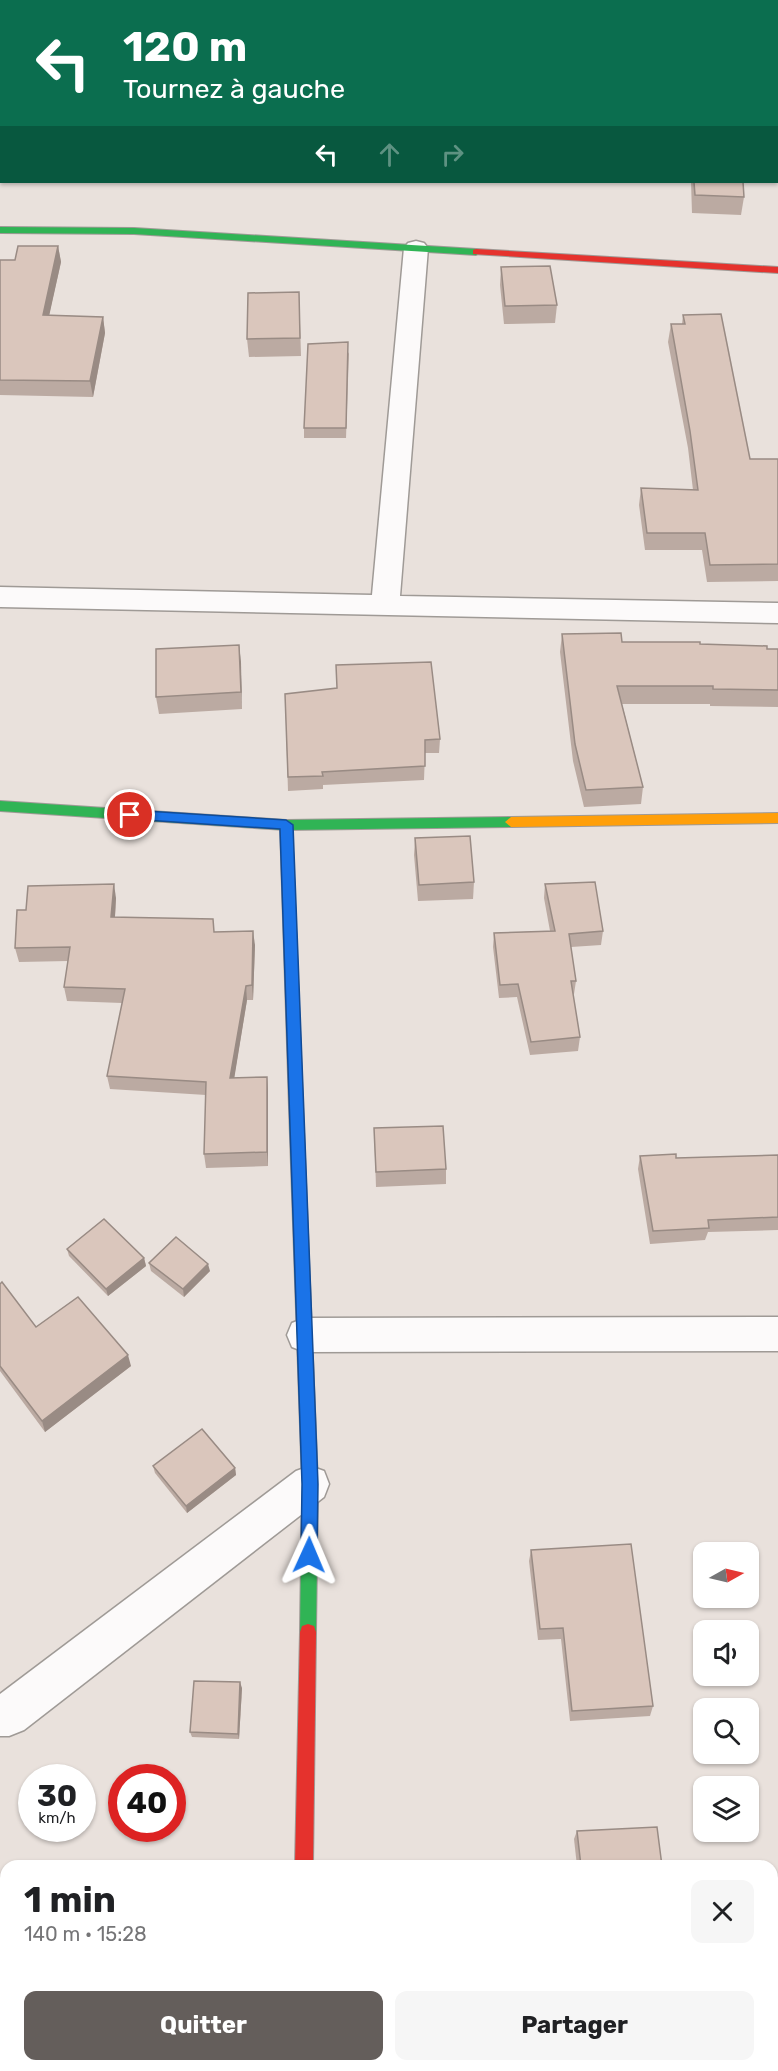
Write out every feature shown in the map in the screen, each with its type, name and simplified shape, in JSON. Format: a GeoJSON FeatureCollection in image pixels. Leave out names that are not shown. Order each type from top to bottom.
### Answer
{"type":"FeatureCollection","features":[{"type":"Feature","properties":{"kind":"street"},"geometry":{"type":"LineString","coordinates":[[0,230],[134,231],[778,270]]}},
{"type":"Feature","properties":{"kind":"street"},"geometry":{"type":"LineString","coordinates":[[385,605],[416,248]]}},
{"type":"Feature","properties":{"kind":"street"},"geometry":{"type":"LineString","coordinates":[[0,597],[778,613]]}},
{"type":"Feature","properties":{"kind":"street"},"geometry":{"type":"LineString","coordinates":[[0,806],[286,825],[778,818]]}},
{"type":"Feature","properties":{"kind":"street"},"geometry":{"type":"LineString","coordinates":[[286,825],[310,1484],[304,1860]]}},
{"type":"Feature","properties":{"kind":"street"},"geometry":{"type":"LineString","coordinates":[[305,1335],[778,1334]]}},
{"type":"Feature","properties":{"kind":"street"},"geometry":{"type":"LineString","coordinates":[[0,1715],[9,1715],[310,1484]]}},
{"type":"Feature","properties":{"kind":"building"},"geometry":{"type":"Polygon","coordinates":[[[694,183],[743,183],[744,197],[695,195],[694,183]]]}},
{"type":"Feature","properties":{"kind":"building"},"geometry":{"type":"Polygon","coordinates":[[[18,246],[58,246],[43,315],[103,317],[90,381],[0,380],[0,260],[15,260],[18,246]]]}},
{"type":"Feature","properties":{"kind":"building"},"geometry":{"type":"Polygon","coordinates":[[[550,266],[557,305],[505,306],[501,267],[550,266]]]}},
{"type":"Feature","properties":{"kind":"building"},"geometry":{"type":"Polygon","coordinates":[[[299,292],[300,338],[247,339],[248,293],[299,292]]]}},
{"type":"Feature","properties":{"kind":"building"},"geometry":{"type":"Polygon","coordinates":[[[721,314],[750,459],[778,459],[778,564],[710,565],[705,533],[647,533],[641,488],[698,490],[671,324],[685,324],[683,315],[721,314]]]}},
{"type":"Feature","properties":{"kind":"building"},"geometry":{"type":"Polygon","coordinates":[[[348,342],[346,428],[304,428],[308,344],[348,342]]]}},
{"type":"Feature","properties":{"kind":"building"},"geometry":{"type":"Polygon","coordinates":[[[621,633],[622,642],[700,642],[700,644],[767,646],[767,649],[778,649],[778,690],[713,689],[713,686],[617,686],[643,787],[586,790],[575,744],[562,634],[621,633]]]}},
{"type":"Feature","properties":{"kind":"building"},"geometry":{"type":"Polygon","coordinates":[[[239,645],[241,692],[156,697],[156,649],[239,645]]]}},
{"type":"Feature","properties":{"kind":"building"},"geometry":{"type":"Polygon","coordinates":[[[431,662],[440,739],[425,740],[425,766],[322,772],[323,776],[288,777],[285,694],[337,688],[336,665],[431,662]]]}},
{"type":"Feature","properties":{"kind":"building"},"geometry":{"type":"Polygon","coordinates":[[[470,836],[474,882],[419,885],[415,838],[470,836]]]}},
{"type":"Feature","properties":{"kind":"building"},"geometry":{"type":"Polygon","coordinates":[[[595,882],[603,931],[569,934],[576,981],[571,981],[580,1037],[531,1042],[518,984],[500,985],[494,933],[555,931],[545,884],[595,882]]]}},
{"type":"Feature","properties":{"kind":"building"},"geometry":{"type":"Polygon","coordinates":[[[114,884],[111,917],[213,919],[214,932],[253,931],[252,985],[246,986],[230,1078],[267,1077],[267,1152],[204,1154],[206,1082],[107,1076],[125,989],[64,987],[70,947],[15,948],[17,910],[26,910],[28,886],[114,884]]]}},
{"type":"Feature","properties":{"kind":"building"},"geometry":{"type":"Polygon","coordinates":[[[443,1126],[446,1169],[376,1172],[374,1128],[443,1126]]]}},
{"type":"Feature","properties":{"kind":"building"},"geometry":{"type":"Polygon","coordinates":[[[676,1154],[676,1158],[778,1155],[778,1217],[708,1220],[709,1228],[653,1231],[640,1156],[676,1154]]]}},
{"type":"Feature","properties":{"kind":"building"},"geometry":{"type":"Polygon","coordinates":[[[104,1219],[144,1258],[106,1289],[67,1249],[104,1219]]]}},
{"type":"Feature","properties":{"kind":"building"},"geometry":{"type":"Polygon","coordinates":[[[176,1237],[208,1264],[183,1289],[149,1263],[176,1237]]]}},
{"type":"Feature","properties":{"kind":"building"},"geometry":{"type":"Polygon","coordinates":[[[2,1282],[36,1327],[78,1297],[128,1355],[42,1421],[0,1366],[0,1284],[2,1282]]]}},
{"type":"Feature","properties":{"kind":"building"},"geometry":{"type":"Polygon","coordinates":[[[202,1429],[235,1468],[186,1506],[153,1466],[202,1429]]]}},
{"type":"Feature","properties":{"kind":"building"},"geometry":{"type":"Polygon","coordinates":[[[631,1544],[653,1706],[572,1711],[563,1628],[540,1629],[531,1550],[631,1544]]]}},
{"type":"Feature","properties":{"kind":"building"},"geometry":{"type":"Polygon","coordinates":[[[194,1681],[240,1682],[238,1734],[190,1732],[194,1681]]]}},
{"type":"Feature","properties":{"kind":"building"},"geometry":{"type":"Polygon","coordinates":[[[657,1827],[661,1860],[580,1860],[577,1831],[657,1827]]]}},
{"type":"Feature","properties":{"kind":"traffic: fast"},"geometry":{"type":"LineString","coordinates":[[0,230],[134,231],[476,252]]}},
{"type":"Feature","properties":{"kind":"traffic: fast"},"geometry":{"type":"LineString","coordinates":[[0,806],[286,825],[511,822]]}},
{"type":"Feature","properties":{"kind":"traffic: fast"},"geometry":{"type":"LineString","coordinates":[[296,1107],[310,1484],[308,1632]]}},
{"type":"Feature","properties":{"kind":"traffic: slow"},"geometry":{"type":"LineString","coordinates":[[511,822],[778,818]]}},
{"type":"Feature","properties":{"kind":"traffic: slow"},"geometry":{"type":"LineString","coordinates":[[286,825],[296,1107]]}},
{"type":"Feature","properties":{"kind":"traffic: jam"},"geometry":{"type":"LineString","coordinates":[[476,252],[778,270]]}},
{"type":"Feature","properties":{"kind":"traffic: jam"},"geometry":{"type":"LineString","coordinates":[[304,1860],[308,1632]]}},
{"type":"Feature","properties":{"kind":"route"},"geometry":{"type":"LineString","coordinates":[[130,815],[286,825],[310,1484],[309,1555]]}}]}
